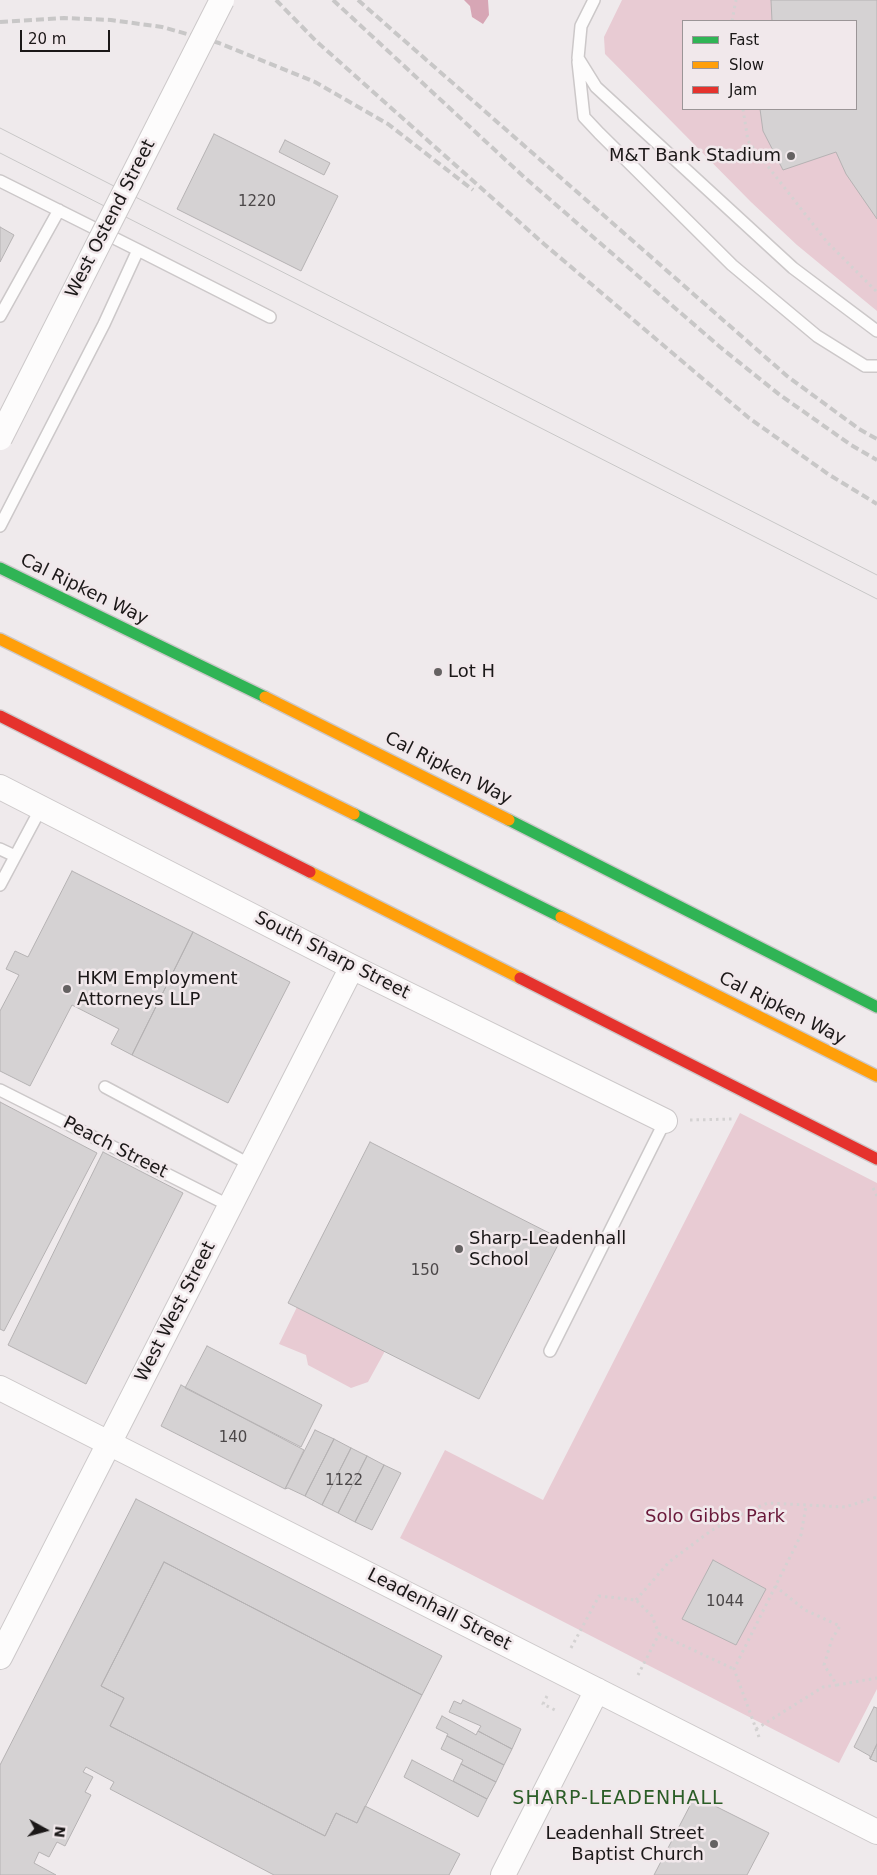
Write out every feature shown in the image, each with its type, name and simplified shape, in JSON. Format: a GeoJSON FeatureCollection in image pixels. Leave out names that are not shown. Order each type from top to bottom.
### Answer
{"type":"FeatureCollection","features":[{"type":"Feature","properties":{"kind":"highway","name":"Cal Ripken Way"},"geometry":{"type":"LineString","coordinates":[[0,568],[296,712],[877,1007]]}},
{"type":"Feature","properties":{"kind":"highway","name":"Cal Ripken Way"},"geometry":{"type":"LineString","coordinates":[[0,639],[439,856],[877,1076]]}},
{"type":"Feature","properties":{"kind":"highway"},"geometry":{"type":"LineString","coordinates":[[0,716],[877,1159]]}},
{"type":"Feature","properties":{"kind":"highway"},"geometry":{"type":"LineString","coordinates":[[602,866],[770,940]]}},
{"type":"Feature","properties":{"kind":"street","name":"West Ostend Street"},"geometry":{"type":"LineString","coordinates":[[0,438],[222,0]]}},
{"type":"Feature","properties":{"kind":"street","name":"South Sharp Street"},"geometry":{"type":"LineString","coordinates":[[0,787],[352,967],[665,1121]]}},
{"type":"Feature","properties":{"kind":"street","name":"West West Street"},"geometry":{"type":"LineString","coordinates":[[0,1657],[352,967]]}},
{"type":"Feature","properties":{"kind":"street","name":"Leadenhall Street"},"geometry":{"type":"LineString","coordinates":[[0,1388],[877,1832]]}},
{"type":"Feature","properties":{"kind":"street"},"geometry":{"type":"LineString","coordinates":[[503,1875],[597,1690]]}},
{"type":"Feature","properties":{"kind":"lane"},"geometry":{"type":"LineString","coordinates":[[594,0],[582,26],[578,58],[584,117],[732,265],[817,336],[865,366],[877,366]]}},
{"type":"Feature","properties":{"kind":"lane"},"geometry":{"type":"LineString","coordinates":[[578,58],[596,87],[786,261],[877,331]]}},
{"type":"Feature","properties":{"kind":"lane"},"geometry":{"type":"LineString","coordinates":[[0,180],[270,318]]}},
{"type":"Feature","properties":{"kind":"lane"},"geometry":{"type":"LineString","coordinates":[[0,316],[59,210]]}},
{"type":"Feature","properties":{"kind":"lane"},"geometry":{"type":"LineString","coordinates":[[0,526],[104,324],[138,250]]}},
{"type":"Feature","properties":{"kind":"lane"},"geometry":{"type":"LineString","coordinates":[[0,885],[41,808]]}},
{"type":"Feature","properties":{"kind":"lane"},"geometry":{"type":"LineString","coordinates":[[0,849],[15,856]]}},
{"type":"Feature","properties":{"kind":"lane"},"geometry":{"type":"LineString","coordinates":[[105,1087],[251,1165]]}},
{"type":"Feature","properties":{"kind":"lane","name":"Peach Street"},"geometry":{"type":"LineString","coordinates":[[0,1090],[230,1206]]}},
{"type":"Feature","properties":{"kind":"lane"},"geometry":{"type":"LineString","coordinates":[[550,1351],[665,1121]]}},
{"type":"Feature","properties":{"kind":"path"},"geometry":{"type":"LineString","coordinates":[[732,20],[736,0]]}},
{"type":"Feature","properties":{"kind":"path"},"geometry":{"type":"LineString","coordinates":[[743,110],[748,141],[827,242],[877,292]]}},
{"type":"Feature","properties":{"kind":"path"},"geometry":{"type":"LineString","coordinates":[[665,1121],[733,1119]]}},
{"type":"Feature","properties":{"kind":"path"},"geometry":{"type":"LineString","coordinates":[[636,1600],[668,1562],[719,1526],[748,1511],[768,1503],[845,1507],[877,1497]]}},
{"type":"Feature","properties":{"kind":"path"},"geometry":{"type":"LineString","coordinates":[[734,1670],[801,1535],[806,1506]]}},
{"type":"Feature","properties":{"kind":"path"},"geometry":{"type":"LineString","coordinates":[[776,1586],[805,1610],[840,1626],[832,1639],[824,1665],[837,1685]]}},
{"type":"Feature","properties":{"kind":"path"},"geometry":{"type":"LineString","coordinates":[[580,1723],[543,1704],[558,1670],[599,1596],[636,1600],[652,1616],[659,1634],[734,1670],[760,1737]]}},
{"type":"Feature","properties":{"kind":"path"},"geometry":{"type":"LineString","coordinates":[[638,1675],[659,1634]]}},
{"type":"Feature","properties":{"kind":"path"},"geometry":{"type":"LineString","coordinates":[[756,1729],[823,1687],[877,1678]]}},
{"type":"Feature","properties":{"kind":"green space","name":"M&T Bank Stadium"},"geometry":{"type":"Polygon","coordinates":[[[622,0],[877,0],[877,311],[797,245],[751,202],[605,54],[604,37],[622,0]]]}},
{"type":"Feature","properties":{"kind":"green space","name":"Solo Gibbs Park"},"geometry":{"type":"Polygon","coordinates":[[[740,1113],[877,1183],[877,1689],[839,1763],[400,1538],[445,1450],[543,1500],[740,1113]]]}},
{"type":"Feature","properties":{"kind":"green space"},"geometry":{"type":"Polygon","coordinates":[[[297,1307],[385,1351],[368,1382],[351,1388],[308,1365],[306,1355],[279,1344],[297,1307]]]}},
{"type":"Feature","properties":{"kind":"shaded area"},"geometry":{"type":"Polygon","coordinates":[[[464,0],[488,0],[489,15],[483,24],[472,17],[470,6],[464,0]]]}},
{"type":"Feature","properties":{"kind":"building"},"geometry":{"type":"Polygon","coordinates":[[[771,0],[877,0],[877,219],[846,174],[836,152],[783,170],[763,131],[760,110],[857,110],[857,20],[772,20],[771,0]]]}},
{"type":"Feature","properties":{"kind":"building"},"geometry":{"type":"Polygon","coordinates":[[[214,134],[338,196],[301,271],[177,209],[214,134]]]}},
{"type":"Feature","properties":{"kind":"building"},"geometry":{"type":"Polygon","coordinates":[[[285,140],[330,163],[324,175],[279,152],[285,140]]]}},
{"type":"Feature","properties":{"kind":"building"},"geometry":{"type":"Polygon","coordinates":[[[0,227],[14,235],[0,262],[0,227]]]}},
{"type":"Feature","properties":{"kind":"building"},"geometry":{"type":"Polygon","coordinates":[[[72,871],[193,932],[132,1055],[111,1044],[119,1029],[72,1005],[30,1086],[0,1071],[0,1011],[19,975],[6,969],[15,951],[28,957],[72,871]]]}},
{"type":"Feature","properties":{"kind":"building"},"geometry":{"type":"Polygon","coordinates":[[[193,932],[290,982],[228,1103],[132,1055],[193,932]]]}},
{"type":"Feature","properties":{"kind":"building"},"geometry":{"type":"Polygon","coordinates":[[[0,1102],[97,1153],[4,1331],[0,1329],[0,1102]]]}},
{"type":"Feature","properties":{"kind":"building"},"geometry":{"type":"Polygon","coordinates":[[[370,1142],[561,1239],[479,1399],[288,1303],[370,1142]]]}},
{"type":"Feature","properties":{"kind":"building"},"geometry":{"type":"Polygon","coordinates":[[[103,1152],[183,1193],[86,1384],[8,1345],[103,1152]]]}},
{"type":"Feature","properties":{"kind":"building"},"geometry":{"type":"Polygon","coordinates":[[[207,1346],[322,1405],[301,1447],[185,1388],[207,1346]]]}},
{"type":"Feature","properties":{"kind":"building"},"geometry":{"type":"Polygon","coordinates":[[[181,1385],[304,1450],[285,1489],[161,1426],[181,1385]]]}},
{"type":"Feature","properties":{"kind":"building"},"geometry":{"type":"Polygon","coordinates":[[[315,1430],[334,1439],[305,1496],[288,1488],[285,1489],[315,1430]]]}},
{"type":"Feature","properties":{"kind":"building"},"geometry":{"type":"Polygon","coordinates":[[[334,1439],[351,1448],[322,1505],[305,1496],[334,1439]]]}},
{"type":"Feature","properties":{"kind":"building"},"geometry":{"type":"Polygon","coordinates":[[[351,1448],[367,1456],[338,1513],[322,1505],[351,1448]]]}},
{"type":"Feature","properties":{"kind":"building"},"geometry":{"type":"Polygon","coordinates":[[[367,1456],[384,1465],[355,1522],[338,1513],[367,1456]]]}},
{"type":"Feature","properties":{"kind":"building"},"geometry":{"type":"Polygon","coordinates":[[[384,1465],[401,1473],[372,1530],[355,1522],[384,1465]]]}},
{"type":"Feature","properties":{"kind":"building"},"geometry":{"type":"Polygon","coordinates":[[[136,1499],[442,1656],[422,1695],[164,1562],[101,1686],[124,1698],[110,1726],[325,1836],[336,1813],[357,1823],[365,1806],[460,1854],[449,1875],[274,1875],[110,1789],[114,1782],[86,1767],[83,1772],[93,1777],[85,1792],[91,1795],[65,1846],[57,1842],[49,1857],[39,1852],[34,1863],[56,1875],[0,1875],[0,1765],[136,1499]]]}},
{"type":"Feature","properties":{"kind":"building"},"geometry":{"type":"Polygon","coordinates":[[[713,1560],[766,1589],[736,1645],[682,1619],[713,1560]]]}},
{"type":"Feature","properties":{"kind":"building"},"geometry":{"type":"Polygon","coordinates":[[[164,1562],[422,1695],[357,1823],[336,1813],[325,1836],[110,1726],[124,1698],[101,1686],[164,1562]]]}},
{"type":"Feature","properties":{"kind":"building"},"geometry":{"type":"Polygon","coordinates":[[[463,1700],[521,1729],[512,1749],[478,1731],[481,1726],[449,1712],[454,1701],[461,1704],[463,1700]]]}},
{"type":"Feature","properties":{"kind":"building"},"geometry":{"type":"Polygon","coordinates":[[[874,1707],[877,1708],[877,1744],[870,1759],[870,1756],[854,1747],[874,1707]]]}},
{"type":"Feature","properties":{"kind":"building"},"geometry":{"type":"Polygon","coordinates":[[[442,1716],[476,1735],[478,1731],[512,1749],[504,1765],[447,1736],[448,1734],[436,1728],[442,1716]]]}},
{"type":"Feature","properties":{"kind":"building"},"geometry":{"type":"Polygon","coordinates":[[[447,1736],[504,1765],[496,1782],[461,1764],[463,1760],[441,1749],[447,1736]]]}},
{"type":"Feature","properties":{"kind":"building"},"geometry":{"type":"Polygon","coordinates":[[[877,1744],[877,1762],[870,1759],[877,1744]]]}},
{"type":"Feature","properties":{"kind":"building"},"geometry":{"type":"Polygon","coordinates":[[[412,1760],[487,1799],[478,1817],[404,1777],[412,1760]]]}},
{"type":"Feature","properties":{"kind":"building"},"geometry":{"type":"Polygon","coordinates":[[[461,1764],[496,1782],[487,1799],[453,1781],[461,1764]]]}},
{"type":"Feature","properties":{"kind":"building"},"geometry":{"type":"Polygon","coordinates":[[[695,1796],[769,1833],[747,1875],[654,1875],[695,1796]]]}},
{"type":"Feature","properties":{"kind":"tram line"},"geometry":{"type":"LineString","coordinates":[[0,128],[877,575]]}},
{"type":"Feature","properties":{"kind":"tram line"},"geometry":{"type":"LineString","coordinates":[[0,153],[877,599]]}},
{"type":"Feature","properties":{"kind":"railway"},"geometry":{"type":"LineString","coordinates":[[276,0],[316,41],[544,244],[749,418],[828,474],[877,504]]}},
{"type":"Feature","properties":{"kind":"railway"},"geometry":{"type":"LineString","coordinates":[[333,0],[524,177],[720,347],[780,395],[851,445],[877,460]]}},
{"type":"Feature","properties":{"kind":"railway"},"geometry":{"type":"LineString","coordinates":[[358,0],[787,376],[859,429],[877,439]]}},
{"type":"Feature","properties":{"kind":"railway"},"geometry":{"type":"LineString","coordinates":[[0,22],[64,18],[111,20],[162,27],[219,43],[315,82],[388,124],[473,190]]}},
{"type":"Feature","properties":{"kind":"traffic: fast"},"geometry":{"type":"LineString","coordinates":[[0,568],[265,697]]}},
{"type":"Feature","properties":{"kind":"traffic: fast"},"geometry":{"type":"LineString","coordinates":[[354,814],[561,917]]}},
{"type":"Feature","properties":{"kind":"traffic: fast"},"geometry":{"type":"LineString","coordinates":[[509,820],[877,1007]]}},
{"type":"Feature","properties":{"kind":"traffic: slow"},"geometry":{"type":"LineString","coordinates":[[0,639],[354,814]]}},
{"type":"Feature","properties":{"kind":"traffic: slow"},"geometry":{"type":"LineString","coordinates":[[265,697],[509,820]]}},
{"type":"Feature","properties":{"kind":"traffic: slow"},"geometry":{"type":"LineString","coordinates":[[310,872],[520,978]]}},
{"type":"Feature","properties":{"kind":"traffic: slow"},"geometry":{"type":"LineString","coordinates":[[561,917],[877,1076]]}},
{"type":"Feature","properties":{"kind":"traffic: jam"},"geometry":{"type":"LineString","coordinates":[[0,716],[310,872]]}},
{"type":"Feature","properties":{"kind":"traffic: jam"},"geometry":{"type":"LineString","coordinates":[[520,978],[877,1159]]}},
{"type":"Feature","properties":{"kind":"place","name":"M&T Bank Stadium"},"geometry":{"type":"Point","coordinates":[791,156]}},
{"type":"Feature","properties":{"kind":"place","name":"Lot H"},"geometry":{"type":"Point","coordinates":[438,672]}},
{"type":"Feature","properties":{"kind":"place","name":"HKM Employment Attorneys LLP"},"geometry":{"type":"Point","coordinates":[67,989]}},
{"type":"Feature","properties":{"kind":"place","name":"Sharp-Leadenhall School"},"geometry":{"type":"Point","coordinates":[459,1249]}},
{"type":"Feature","properties":{"kind":"place","name":"Leadenhall Street Baptist Church"},"geometry":{"type":"Point","coordinates":[714,1844]}},
{"type":"Feature","properties":{"kind":"district","name":"SHARP-LEADENHALL"},"geometry":{"type":"Point","coordinates":[618,1799]}}]}
